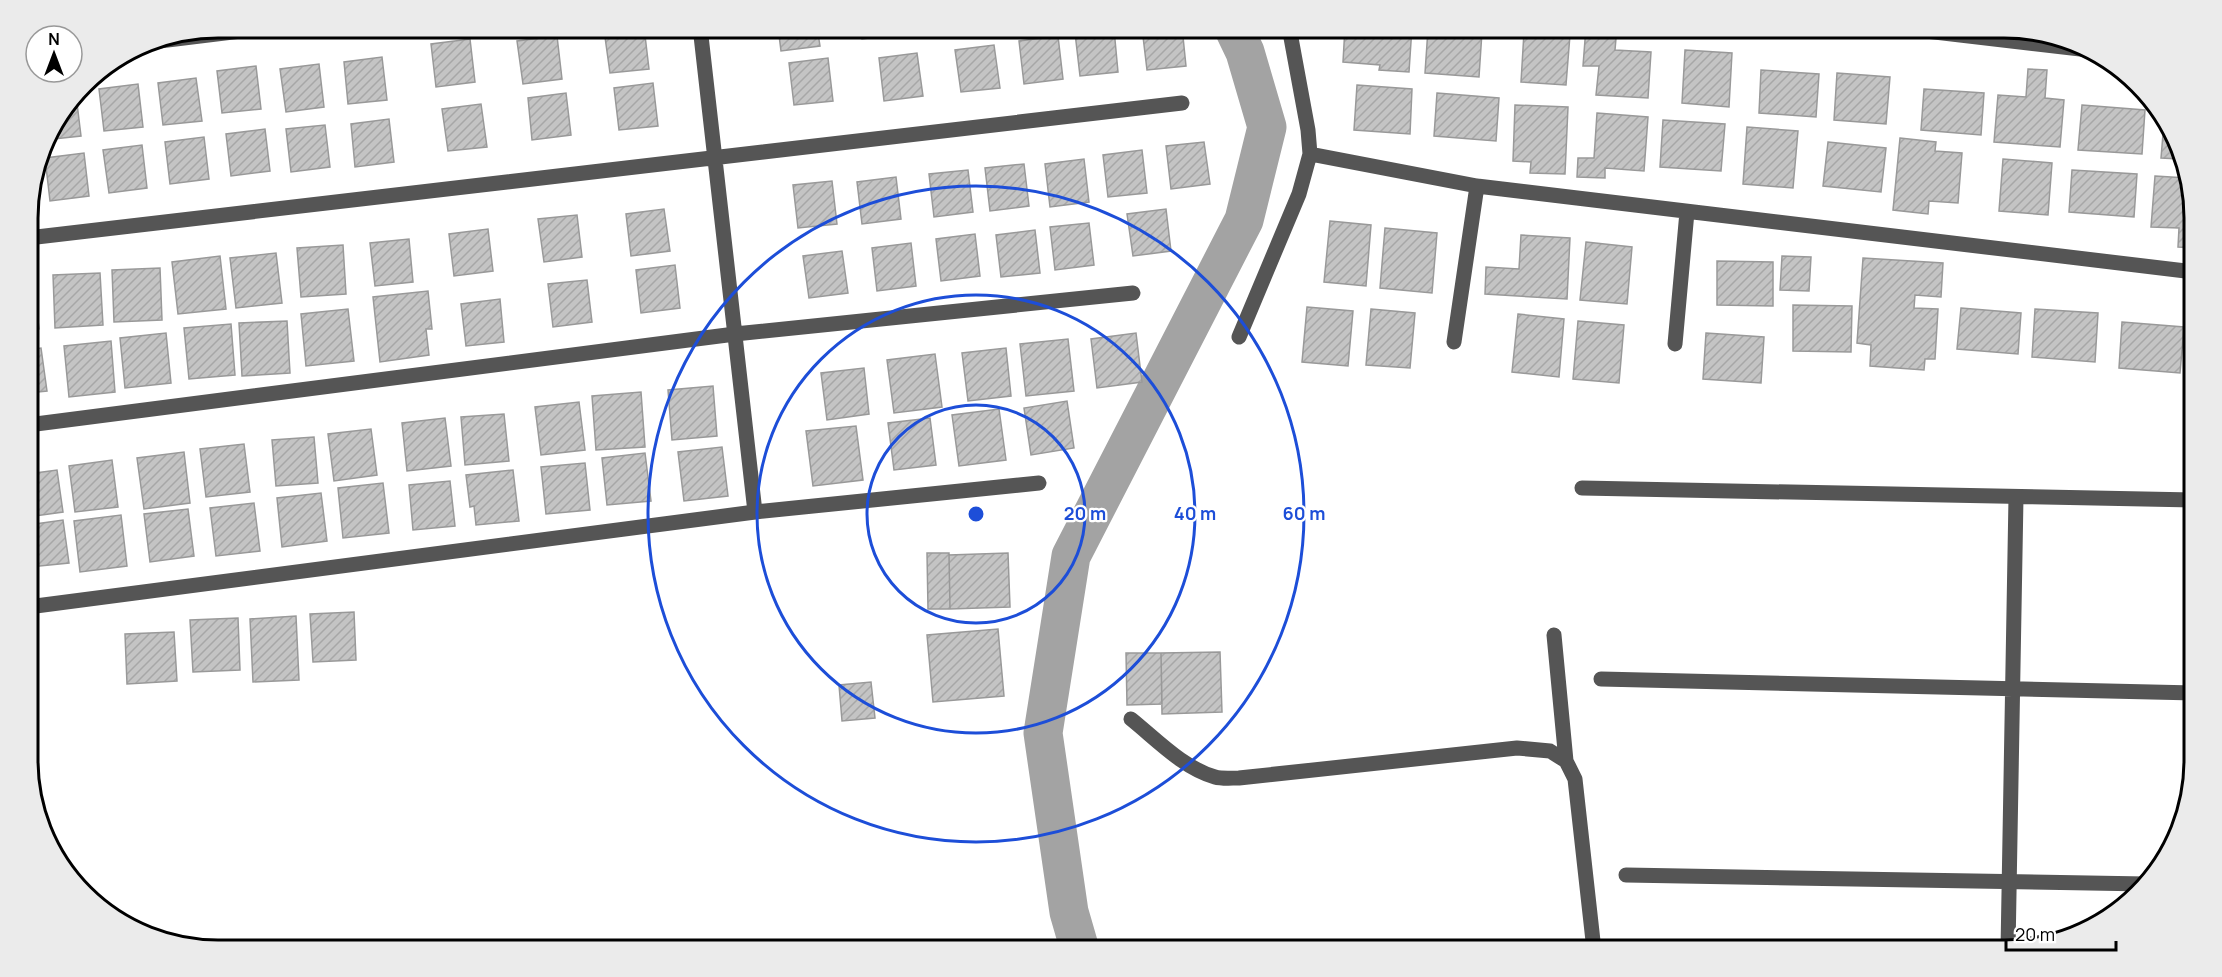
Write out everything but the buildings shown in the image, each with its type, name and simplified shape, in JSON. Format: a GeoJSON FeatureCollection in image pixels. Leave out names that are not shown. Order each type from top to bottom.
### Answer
{"type":"FeatureCollection","features":[{"type":"Feature","properties":{"kind":"street"},"geometry":{"type":"LineString","coordinates":[[701,37],[755,512]]}},
{"type":"Feature","properties":{"kind":"street"},"geometry":{"type":"LineString","coordinates":[[1239,337],[1299,194],[1310,154],[1292,37]]}},
{"type":"Feature","properties":{"kind":"street"},"geometry":{"type":"LineString","coordinates":[[1978,37],[2059,46]]}},
{"type":"Feature","properties":{"kind":"street"},"geometry":{"type":"LineString","coordinates":[[38,237],[1182,103]]}},
{"type":"Feature","properties":{"kind":"street"},"geometry":{"type":"LineString","coordinates":[[1310,154],[1477,186],[2184,271]]}},
{"type":"Feature","properties":{"kind":"street"},"geometry":{"type":"LineString","coordinates":[[1454,342],[1477,186]]}},
{"type":"Feature","properties":{"kind":"street"},"geometry":{"type":"LineString","coordinates":[[1675,344],[1687,212]]}},
{"type":"Feature","properties":{"kind":"street"},"geometry":{"type":"LineString","coordinates":[[38,425],[735,334],[1133,293]]}},
{"type":"Feature","properties":{"kind":"street"},"geometry":{"type":"LineString","coordinates":[[38,606],[755,512],[1039,483]]}},
{"type":"Feature","properties":{"kind":"street"},"geometry":{"type":"LineString","coordinates":[[1582,488],[2184,500]]}},
{"type":"Feature","properties":{"kind":"street"},"geometry":{"type":"LineString","coordinates":[[2008,939],[2016,496]]}},
{"type":"Feature","properties":{"kind":"street"},"geometry":{"type":"LineString","coordinates":[[1554,635],[1566,761],[1575,779],[1593,939]]}},
{"type":"Feature","properties":{"kind":"street"},"geometry":{"type":"LineString","coordinates":[[1601,679],[2184,693]]}},
{"type":"Feature","properties":{"kind":"street"},"geometry":{"type":"LineString","coordinates":[[1131,719],[1186,763],[1203,773],[1218,778],[1239,778],[1517,748],[1550,751],[1566,761]]}},
{"type":"Feature","properties":{"kind":"street"},"geometry":{"type":"LineString","coordinates":[[1626,875],[2134,884]]}},
{"type":"Feature","properties":{"kind":"waterway"},"geometry":{"type":"LineString","coordinates":[[1077,940],[1069,912],[1043,733],[1071,556],[1244,220],[1267,127],[1245,52],[1238,37]]}}]}
